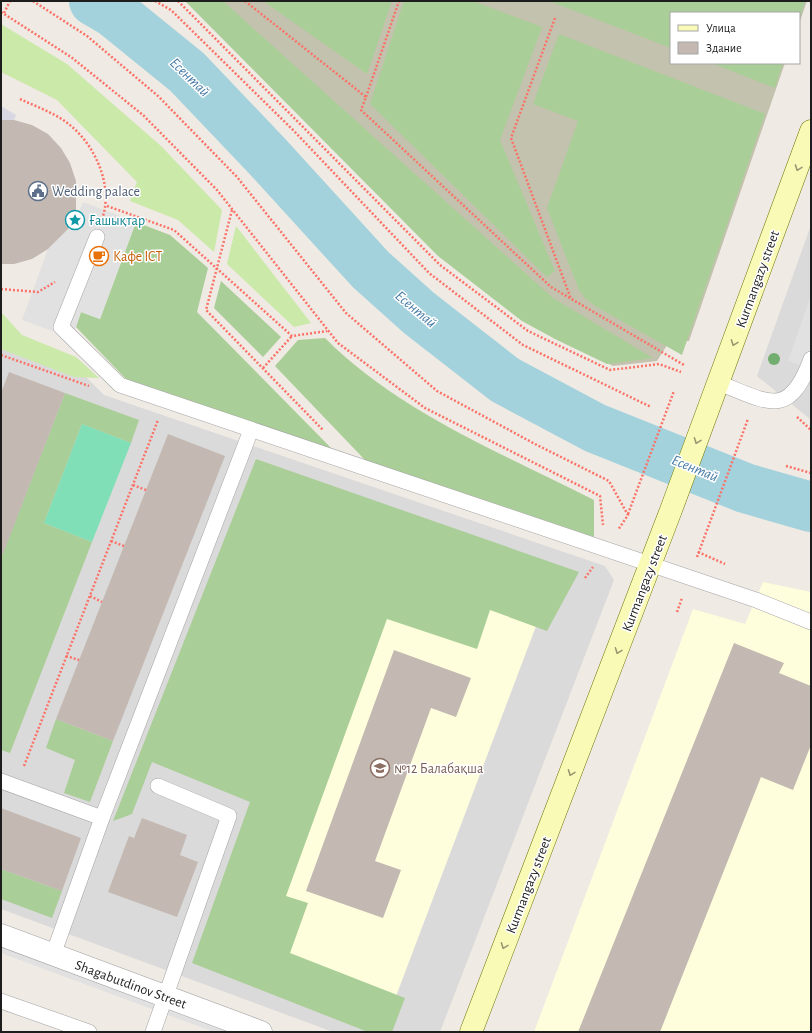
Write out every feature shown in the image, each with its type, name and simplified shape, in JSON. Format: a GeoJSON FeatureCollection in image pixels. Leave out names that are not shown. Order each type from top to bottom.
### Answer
{"type":"FeatureCollection","features":[{"type":"Feature","properties":{"kind":"street","name":"Kurmangazy street"},"geometry":{"type":"LineString","coordinates":[[471,1032],[651,565],[811,131]]}},
{"type":"Feature","properties":{"kind":"street","name":"Shagabutdinov Street"},"geometry":{"type":"LineString","coordinates":[[1,935],[261,1032]]}},
{"type":"Feature","properties":{"kind":"lane"},"geometry":{"type":"LineString","coordinates":[[97,238],[61,327],[120,385],[756,600],[811,622]]}},
{"type":"Feature","properties":{"kind":"lane"},"geometry":{"type":"LineString","coordinates":[[719,383],[763,400],[777,402],[792,395],[804,377],[811,359]]}},
{"type":"Feature","properties":{"kind":"lane"},"geometry":{"type":"LineString","coordinates":[[53,955],[102,818],[251,430]]}},
{"type":"Feature","properties":{"kind":"lane"},"geometry":{"type":"LineString","coordinates":[[1,781],[102,818]]}},
{"type":"Feature","properties":{"kind":"lane"},"geometry":{"type":"LineString","coordinates":[[153,1032],[229,816],[158,786]]}},
{"type":"Feature","properties":{"kind":"lane"},"geometry":{"type":"LineString","coordinates":[[1,1001],[89,1032]]}},
{"type":"Feature","properties":{"kind":"path"},"geometry":{"type":"LineString","coordinates":[[10,1],[2,13],[71,57],[142,115],[217,190],[338,343],[425,408],[600,496],[605,550]]}},
{"type":"Feature","properties":{"kind":"path"},"geometry":{"type":"LineString","coordinates":[[33,1],[86,36],[158,96],[237,178],[346,313],[437,391],[535,444],[609,481],[628,515]]}},
{"type":"Feature","properties":{"kind":"path"},"geometry":{"type":"LineString","coordinates":[[155,1],[171,10],[294,130],[429,273],[523,345],[651,407]]}},
{"type":"Feature","properties":{"kind":"path"},"geometry":{"type":"LineString","coordinates":[[178,1],[440,265],[528,331],[610,370],[659,364],[681,372]]}},
{"type":"Feature","properties":{"kind":"path"},"geometry":{"type":"LineString","coordinates":[[245,1],[366,96]]}},
{"type":"Feature","properties":{"kind":"path"},"geometry":{"type":"LineString","coordinates":[[399,1],[361,110],[550,287],[684,365]]}},
{"type":"Feature","properties":{"kind":"path"},"geometry":{"type":"LineString","coordinates":[[555,18],[511,138],[572,300]]}},
{"type":"Feature","properties":{"kind":"path"},"geometry":{"type":"LineString","coordinates":[[20,99],[67,123],[86,142],[102,172],[107,206],[97,238]]}},
{"type":"Feature","properties":{"kind":"path"},"geometry":{"type":"LineString","coordinates":[[107,206],[174,230],[292,336]]}},
{"type":"Feature","properties":{"kind":"path"},"geometry":{"type":"LineString","coordinates":[[232,210],[206,310],[328,434]]}},
{"type":"Feature","properties":{"kind":"path"},"geometry":{"type":"LineString","coordinates":[[1,289],[38,292],[56,282]]}},
{"type":"Feature","properties":{"kind":"path"},"geometry":{"type":"LineString","coordinates":[[263,368],[292,336],[327,331]]}},
{"type":"Feature","properties":{"kind":"path"},"geometry":{"type":"LineString","coordinates":[[1,355],[86,386],[120,385]]}},
{"type":"Feature","properties":{"kind":"path"},"geometry":{"type":"LineString","coordinates":[[585,578],[628,515],[674,391]]}},
{"type":"Feature","properties":{"kind":"path"},"geometry":{"type":"LineString","coordinates":[[16,786],[165,401]]}},
{"type":"Feature","properties":{"kind":"path"},"geometry":{"type":"LineString","coordinates":[[796,416],[811,429]]}},
{"type":"Feature","properties":{"kind":"path"},"geometry":{"type":"LineString","coordinates":[[709,524],[748,419]]}},
{"type":"Feature","properties":{"kind":"path"},"geometry":{"type":"LineString","coordinates":[[786,466],[811,473]]}},
{"type":"Feature","properties":{"kind":"path"},"geometry":{"type":"LineString","coordinates":[[133,485],[146,490]]}},
{"type":"Feature","properties":{"kind":"path"},"geometry":{"type":"LineString","coordinates":[[111,541],[124,546]]}},
{"type":"Feature","properties":{"kind":"path"},"geometry":{"type":"LineString","coordinates":[[90,596],[102,602]]}},
{"type":"Feature","properties":{"kind":"path"},"geometry":{"type":"LineString","coordinates":[[66,656],[79,660]]}},
{"type":"Feature","properties":{"kind":"shaded area"},"geometry":{"type":"Polygon","coordinates":[[[192,1],[807,1],[800,21],[800,12],[670,12],[670,64],[785,64],[689,341],[669,342],[657,361],[613,366],[533,325],[192,1]]]}},
{"type":"Feature","properties":{"kind":"shaded area"},"geometry":{"type":"Polygon","coordinates":[[[1,106],[16,115],[14,120],[1,120],[1,106]]]}},
{"type":"Feature","properties":{"kind":"shaded area"},"geometry":{"type":"Polygon","coordinates":[[[83,202],[136,222],[100,319],[81,312],[72,338],[22,320],[48,249],[62,235],[66,227],[72,229],[83,202]]]}},
{"type":"Feature","properties":{"kind":"shaded area"},"geometry":{"type":"Polygon","coordinates":[[[811,225],[811,420],[757,376],[811,225]]]}},
{"type":"Feature","properties":{"kind":"shaded area"},"geometry":{"type":"Polygon","coordinates":[[[811,295],[811,369],[788,361],[811,295]]]}},
{"type":"Feature","properties":{"kind":"shaded area"},"geometry":{"type":"Polygon","coordinates":[[[1,319],[18,338],[65,356],[104,395],[605,566],[614,580],[440,1032],[333,1032],[1,909],[1,319]]]}},
{"type":"Feature","properties":{"kind":"shaded area","name":"№12 Балабақша"},"geometry":{"type":"Polygon","coordinates":[[[373,516],[552,584],[387,1020],[208,952],[373,516]]]}},
{"type":"Feature","properties":{"kind":"shaded area"},"geometry":{"type":"Polygon","coordinates":[[[763,582],[811,592],[811,1032],[534,1032],[693,609],[745,624],[763,582]]]}},
{"type":"Feature","properties":{"kind":"shaded area"},"geometry":{"type":"Polygon","coordinates":[[[1,935],[261,1032],[214,1032],[1,953],[1,935]]]}},
{"type":"Feature","properties":{"kind":"green space"},"geometry":{"type":"Polygon","coordinates":[[[185,1],[223,1],[553,298],[653,358],[607,364],[522,321],[438,256],[185,1]]]}},
{"type":"Feature","properties":{"kind":"green space"},"geometry":{"type":"Polygon","coordinates":[[[263,1],[392,1],[367,74],[263,1]]]}},
{"type":"Feature","properties":{"kind":"green space"},"geometry":{"type":"Polygon","coordinates":[[[404,1],[473,1],[542,27],[500,140],[555,271],[547,277],[370,104],[404,1]]]}},
{"type":"Feature","properties":{"kind":"green space"},"geometry":{"type":"Polygon","coordinates":[[[549,1],[805,1],[800,16],[800,12],[670,12],[670,48],[549,1]]]}},
{"type":"Feature","properties":{"kind":"green space"},"geometry":{"type":"Polygon","coordinates":[[[1,24],[67,64],[161,146],[222,210],[214,252],[178,220],[130,201],[137,182],[57,100],[1,72],[1,24]]]}},
{"type":"Feature","properties":{"kind":"green space"},"geometry":{"type":"Polygon","coordinates":[[[559,34],[765,114],[682,355],[595,306],[585,298],[579,290],[547,208],[578,121],[533,104],[559,34]]]}},
{"type":"Feature","properties":{"kind":"green space"},"geometry":{"type":"Polygon","coordinates":[[[714,64],[783,64],[775,88],[714,64]]]}},
{"type":"Feature","properties":{"kind":"green space"},"geometry":{"type":"Polygon","coordinates":[[[136,222],[170,235],[208,268],[197,312],[332,449],[126,379],[76,327],[81,312],[100,319],[136,222]]]}},
{"type":"Feature","properties":{"kind":"green space"},"geometry":{"type":"Polygon","coordinates":[[[236,226],[311,323],[294,327],[227,264],[236,226]]]}},
{"type":"Feature","properties":{"kind":"green space"},"geometry":{"type":"Polygon","coordinates":[[[221,281],[281,337],[263,357],[214,308],[221,281]]]}},
{"type":"Feature","properties":{"kind":"green space"},"geometry":{"type":"Polygon","coordinates":[[[1,312],[22,335],[76,357],[99,378],[74,377],[1,349],[1,312]]]}},
{"type":"Feature","properties":{"kind":"green space"},"geometry":{"type":"Polygon","coordinates":[[[325,338],[353,364],[385,388],[418,409],[488,448],[594,500],[594,537],[365,460],[275,366],[298,340],[325,338]]]}},
{"type":"Feature","properties":{"kind":"green space"},"geometry":{"type":"Polygon","coordinates":[[[65,393],[139,420],[131,443],[82,424],[44,523],[92,542],[10,753],[1,750],[1,558],[65,393]]]}},
{"type":"Feature","properties":{"kind":"green space"},"geometry":{"type":"Polygon","coordinates":[[[82,424],[131,443],[92,542],[44,523],[82,424]]]}},
{"type":"Feature","properties":{"kind":"green space"},"geometry":{"type":"Polygon","coordinates":[[[256,459],[579,572],[547,631],[490,610],[477,649],[387,619],[286,896],[308,903],[290,953],[405,998],[392,1032],[368,1032],[192,963],[250,802],[152,762],[132,814],[113,821],[256,459]]]}},
{"type":"Feature","properties":{"kind":"green space"},"geometry":{"type":"Polygon","coordinates":[[[56,719],[113,741],[90,802],[64,793],[75,760],[46,748],[56,719]]]}},
{"type":"Feature","properties":{"kind":"green space"},"geometry":{"type":"Polygon","coordinates":[[[1,869],[62,891],[52,918],[1,899],[1,869]]]}},
{"type":"Feature","properties":{"kind":"building","name":"Wedding palace"},"geometry":{"type":"Polygon","coordinates":[[[1,120],[14,120],[32,125],[48,134],[61,148],[70,163],[76,181],[76,221],[48,249],[32,259],[14,264],[1,264],[1,120]]]}},
{"type":"Feature","properties":{"kind":"building"},"geometry":{"type":"Polygon","coordinates":[[[9,372],[65,393],[3,554],[1,554],[1,393],[9,372]]]}},
{"type":"Feature","properties":{"kind":"building"},"geometry":{"type":"Polygon","coordinates":[[[168,434],[225,456],[113,741],[56,719],[168,434]]]}},
{"type":"Feature","properties":{"kind":"building"},"geometry":{"type":"Polygon","coordinates":[[[734,643],[784,663],[779,673],[811,686],[811,745],[793,790],[761,777],[660,1032],[578,1032],[734,643]]]}},
{"type":"Feature","properties":{"kind":"building"},"geometry":{"type":"Polygon","coordinates":[[[394,650],[471,678],[456,717],[431,708],[375,861],[401,870],[383,918],[306,891],[394,650]]]}},
{"type":"Feature","properties":{"kind":"building"},"geometry":{"type":"Polygon","coordinates":[[[1,808],[81,838],[62,891],[1,869],[1,808]]]}},
{"type":"Feature","properties":{"kind":"building"},"geometry":{"type":"Polygon","coordinates":[[[142,818],[187,835],[180,855],[198,862],[177,917],[108,892],[129,836],[134,838],[142,818]]]}},
{"type":"Feature","properties":{"kind":"waterway","name":"Есентай"},"geometry":{"type":"LineString","coordinates":[[94,1],[113,12],[187,72],[267,156],[371,270],[419,313],[505,380],[595,428],[745,488],[811,507]]}},
{"type":"Feature","properties":{"kind":"place","name":"Wedding palace"},"geometry":{"type":"Point","coordinates":[38,191]}},
{"type":"Feature","properties":{"kind":"place","name":"Ғашықтар"},"geometry":{"type":"Point","coordinates":[75,220]}},
{"type":"Feature","properties":{"kind":"place","name":"Кафе ICT"},"geometry":{"type":"Point","coordinates":[99,256]}},
{"type":"Feature","properties":{"kind":"place","name":"№12 Балабақша"},"geometry":{"type":"Point","coordinates":[380,768]}}]}
